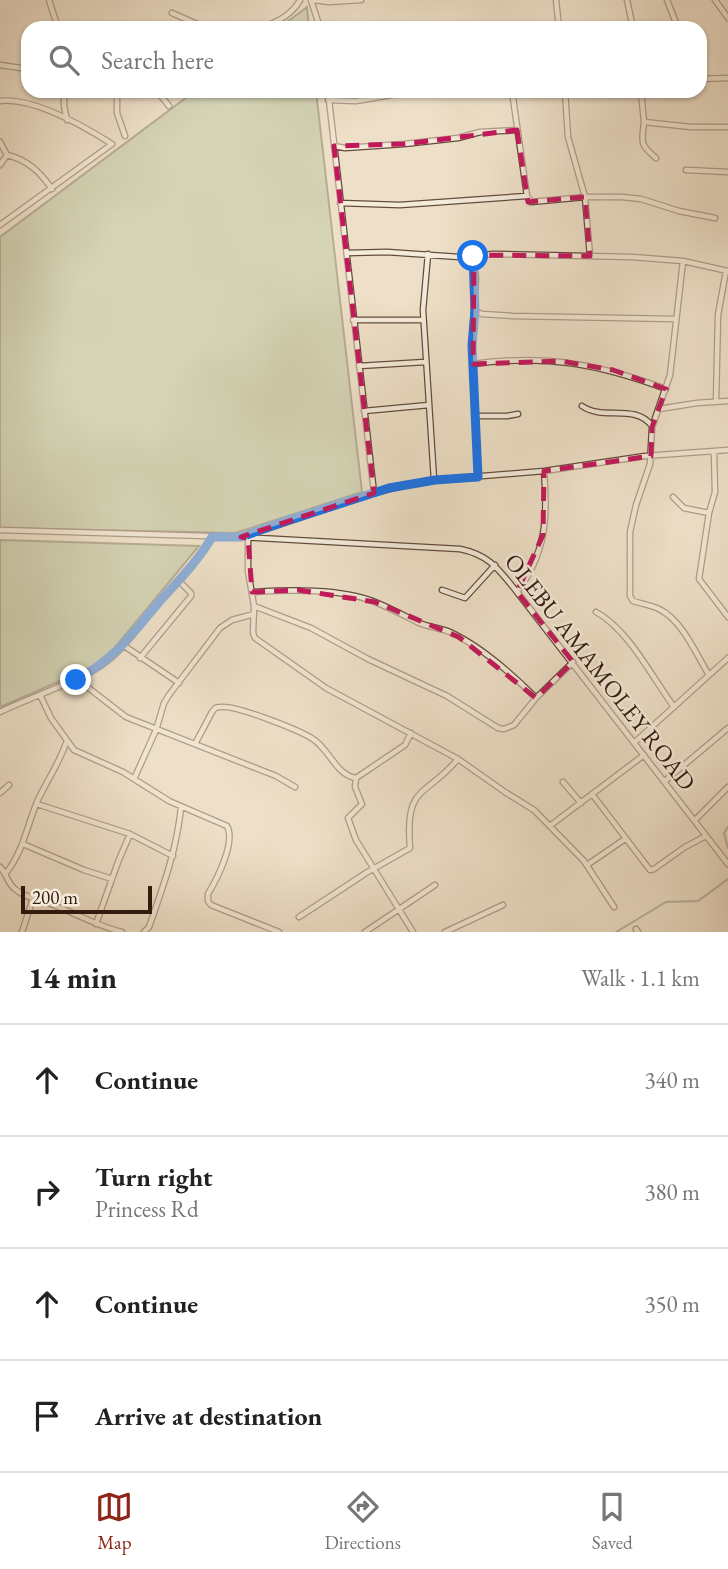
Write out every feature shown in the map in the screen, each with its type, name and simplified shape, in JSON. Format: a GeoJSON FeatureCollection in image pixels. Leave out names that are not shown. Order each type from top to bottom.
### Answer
{"type":"FeatureCollection","features":[{"type":"Feature","properties":{"kind":"street"},"geometry":{"type":"LineString","coordinates":[[49,0],[56,21]]}},
{"type":"Feature","properties":{"kind":"street"},"geometry":{"type":"LineString","coordinates":[[275,21],[297,6],[300,0]]}},
{"type":"Feature","properties":{"kind":"street"},"geometry":{"type":"LineString","coordinates":[[318,21],[312,0],[362,0]]}},
{"type":"Feature","properties":{"kind":"street"},"geometry":{"type":"LineString","coordinates":[[556,0],[558,21]]}},
{"type":"Feature","properties":{"kind":"street"},"geometry":{"type":"LineString","coordinates":[[627,0],[632,21]]}},
{"type":"Feature","properties":{"kind":"street"},"geometry":{"type":"LineString","coordinates":[[667,0],[675,21]]}},
{"type":"Feature","properties":{"kind":"street"},"geometry":{"type":"LineString","coordinates":[[715,0],[728,18]]}},
{"type":"Feature","properties":{"kind":"street"},"geometry":{"type":"LineString","coordinates":[[172,13],[190,21]]}},
{"type":"Feature","properties":{"kind":"street"},"geometry":{"type":"LineString","coordinates":[[0,65],[21,68]]}},
{"type":"Feature","properties":{"kind":"street"},"geometry":{"type":"LineString","coordinates":[[707,79],[728,78]]}},
{"type":"Feature","properties":{"kind":"street"},"geometry":{"type":"LineString","coordinates":[[64,98],[67,120]]}},
{"type":"Feature","properties":{"kind":"street"},"geometry":{"type":"LineString","coordinates":[[117,98],[117,113],[125,136]]}},
{"type":"Feature","properties":{"kind":"street"},"geometry":{"type":"LineString","coordinates":[[163,98],[169,106]]}},
{"type":"Feature","properties":{"kind":"street"},"geometry":{"type":"LineString","coordinates":[[374,98],[356,101],[328,100],[374,493]]}},
{"type":"Feature","properties":{"kind":"street"},"geometry":{"type":"LineString","coordinates":[[513,98],[527,196],[531,202],[585,197],[641,199],[679,211],[715,218]]}},
{"type":"Feature","properties":{"kind":"street"},"geometry":{"type":"LineString","coordinates":[[565,98],[568,137],[585,197],[590,256]]}},
{"type":"Feature","properties":{"kind":"street"},"geometry":{"type":"LineString","coordinates":[[641,98],[644,150],[656,158]]}},
{"type":"Feature","properties":{"kind":"street"},"geometry":{"type":"LineString","coordinates":[[0,101],[27,104],[67,120],[113,144],[0,225]]}},
{"type":"Feature","properties":{"kind":"street"},"geometry":{"type":"LineString","coordinates":[[644,122],[691,127],[728,127]]}},
{"type":"Feature","properties":{"kind":"street"},"geometry":{"type":"LineString","coordinates":[[334,146],[345,148],[404,144],[458,138],[480,132],[517,130]]}},
{"type":"Feature","properties":{"kind":"street"},"geometry":{"type":"LineString","coordinates":[[0,142],[7,155],[27,162],[52,189]]}},
{"type":"Feature","properties":{"kind":"street"},"geometry":{"type":"LineString","coordinates":[[0,165],[7,155]]}},
{"type":"Feature","properties":{"kind":"street"},"geometry":{"type":"LineString","coordinates":[[685,170],[728,173]]}},
{"type":"Feature","properties":{"kind":"street"},"geometry":{"type":"LineString","coordinates":[[340,203],[400,205],[527,196]]}},
{"type":"Feature","properties":{"kind":"street"},"geometry":{"type":"LineString","coordinates":[[347,253],[590,256],[682,261],[727,271],[718,315],[716,402]]}},
{"type":"Feature","properties":{"kind":"street"},"geometry":{"type":"LineString","coordinates":[[428,254],[423,320],[435,480]]}},
{"type":"Feature","properties":{"kind":"street"},"geometry":{"type":"LineString","coordinates":[[473,256],[475,311],[472,345],[478,477]]}},
{"type":"Feature","properties":{"kind":"street"},"geometry":{"type":"LineString","coordinates":[[682,261],[674,346],[666,389],[652,427],[650,456],[630,532],[630,596],[634,602],[667,613],[709,675]]}},
{"type":"Feature","properties":{"kind":"street"},"geometry":{"type":"LineString","coordinates":[[475,311],[488,315],[676,320]]}},
{"type":"Feature","properties":{"kind":"street"},"geometry":{"type":"LineString","coordinates":[[354,320],[423,320]]}},
{"type":"Feature","properties":{"kind":"street"},"geometry":{"type":"LineString","coordinates":[[473,364],[514,360],[560,361],[614,370],[666,389]]}},
{"type":"Feature","properties":{"kind":"street"},"geometry":{"type":"LineString","coordinates":[[359,366],[425,362]]}},
{"type":"Feature","properties":{"kind":"street"},"geometry":{"type":"LineString","coordinates":[[659,409],[728,401]]}},
{"type":"Feature","properties":{"kind":"street"},"geometry":{"type":"LineString","coordinates":[[364,411],[429,405]]}},
{"type":"Feature","properties":{"kind":"street"},"geometry":{"type":"LineString","coordinates":[[582,407],[599,412],[635,414],[643,417],[652,427]]}},
{"type":"Feature","properties":{"kind":"street"},"geometry":{"type":"LineString","coordinates":[[477,416],[518,414]]}},
{"type":"Feature","properties":{"kind":"street"},"geometry":{"type":"LineString","coordinates":[[241,537],[374,493],[435,480],[544,471],[650,456],[728,450]]}},
{"type":"Feature","properties":{"kind":"street"},"geometry":{"type":"LineString","coordinates":[[714,453],[715,492],[709,513],[699,579],[728,617]]}},
{"type":"Feature","properties":{"kind":"street"},"geometry":{"type":"LineString","coordinates":[[517,592],[533,568],[543,536],[547,514],[544,471]]}},
{"type":"Feature","properties":{"kind":"street"},"geometry":{"type":"LineString","coordinates":[[673,497],[684,508],[709,513]]}},
{"type":"Feature","properties":{"kind":"street","name":"OLEBU AMAMOLEY ROAD"},"geometry":{"type":"LineString","coordinates":[[0,530],[241,537],[460,549],[481,554],[495,565],[573,662],[728,864]]}},
{"type":"Feature","properties":{"kind":"street"},"geometry":{"type":"LineString","coordinates":[[0,712],[76,680],[104,664],[179,581],[212,537]]}},
{"type":"Feature","properties":{"kind":"street"},"geometry":{"type":"LineString","coordinates":[[248,538],[248,571],[254,606],[253,634],[258,640],[326,688],[458,759],[534,810],[587,865],[614,907]]}},
{"type":"Feature","properties":{"kind":"street"},"geometry":{"type":"LineString","coordinates":[[442,590],[465,598],[495,565]]}},
{"type":"Feature","properties":{"kind":"street"},"geometry":{"type":"LineString","coordinates":[[140,658],[191,596],[179,581]]}},
{"type":"Feature","properties":{"kind":"street"},"geometry":{"type":"LineString","coordinates":[[252,592],[298,590],[352,596],[375,602],[459,637],[510,672],[536,698]]}},
{"type":"Feature","properties":{"kind":"street"},"geometry":{"type":"LineString","coordinates":[[254,606],[311,628],[368,659],[447,696],[498,728],[513,726],[536,698],[573,662]]}},
{"type":"Feature","properties":{"kind":"street"},"geometry":{"type":"LineString","coordinates":[[596,612],[608,620],[627,641],[674,706]]}},
{"type":"Feature","properties":{"kind":"street"},"geometry":{"type":"LineString","coordinates":[[134,779],[156,730],[164,703],[220,628],[232,620],[254,614]]}},
{"type":"Feature","properties":{"kind":"street"},"geometry":{"type":"LineString","coordinates":[[123,645],[179,683]]}},
{"type":"Feature","properties":{"kind":"street"},"geometry":{"type":"LineString","coordinates":[[635,742],[728,658]]}},
{"type":"Feature","properties":{"kind":"street"},"geometry":{"type":"LineString","coordinates":[[76,680],[126,717],[276,776],[295,787]]}},
{"type":"Feature","properties":{"kind":"street"},"geometry":{"type":"LineString","coordinates":[[40,695],[66,742],[74,750],[107,763],[181,807],[224,824],[230,832],[230,843],[208,894],[209,904],[279,932]]}},
{"type":"Feature","properties":{"kind":"street"},"geometry":{"type":"LineString","coordinates":[[195,744],[212,712],[223,706],[274,721],[313,739],[325,749],[344,773],[356,778]]}},
{"type":"Feature","properties":{"kind":"street"},"geometry":{"type":"LineString","coordinates":[[665,781],[728,728]]}},
{"type":"Feature","properties":{"kind":"street"},"geometry":{"type":"LineString","coordinates":[[411,733],[405,745],[356,778],[355,787],[362,804],[350,813],[349,824],[413,932]]}},
{"type":"Feature","properties":{"kind":"street"},"geometry":{"type":"LineString","coordinates":[[6,873],[23,844],[37,804],[66,742]]}},
{"type":"Feature","properties":{"kind":"street"},"geometry":{"type":"LineString","coordinates":[[551,825],[644,755]]}},
{"type":"Feature","properties":{"kind":"street"},"geometry":{"type":"LineString","coordinates":[[299,917],[410,848],[409,816],[415,798],[448,771],[458,759]]}},
{"type":"Feature","properties":{"kind":"street"},"geometry":{"type":"LineString","coordinates":[[564,782],[581,803]]}},
{"type":"Feature","properties":{"kind":"street"},"geometry":{"type":"LineString","coordinates":[[0,793],[9,785]]}},
{"type":"Feature","properties":{"kind":"street"},"geometry":{"type":"LineString","coordinates":[[695,820],[728,787]]}},
{"type":"Feature","properties":{"kind":"street"},"geometry":{"type":"LineString","coordinates":[[592,794],[650,870],[685,846],[706,836]]}},
{"type":"Feature","properties":{"kind":"street"},"geometry":{"type":"LineString","coordinates":[[37,804],[131,834],[173,856]]}},
{"type":"Feature","properties":{"kind":"street"},"geometry":{"type":"LineString","coordinates":[[144,932],[149,927],[173,856],[181,807]]}},
{"type":"Feature","properties":{"kind":"street"},"geometry":{"type":"LineString","coordinates":[[96,924],[111,879],[131,834]]}},
{"type":"Feature","properties":{"kind":"street"},"geometry":{"type":"LineString","coordinates":[[587,865],[625,839]]}},
{"type":"Feature","properties":{"kind":"street"},"geometry":{"type":"LineString","coordinates":[[23,844],[111,879]]}},
{"type":"Feature","properties":{"kind":"street"},"geometry":{"type":"LineString","coordinates":[[0,867],[15,889],[96,924],[122,932]]}},
{"type":"Feature","properties":{"kind":"street"},"geometry":{"type":"LineString","coordinates":[[365,932],[435,885]]}},
{"type":"Feature","properties":{"kind":"street"},"geometry":{"type":"LineString","coordinates":[[22,932],[33,898]]}},
{"type":"Feature","properties":{"kind":"street"},"geometry":{"type":"LineString","coordinates":[[445,932],[503,905]]}},
{"type":"Feature","properties":{"kind":"highlighted area"},"geometry":{"type":"Polygon","coordinates":[[[517,130],[528,202],[585,197],[590,256],[474,255],[473,364],[560,361],[613,370],[666,389],[652,427],[651,456],[544,471],[543,535],[517,592],[573,662],[536,698],[459,637],[375,602],[298,590],[252,592],[248,538],[241,537],[374,493],[334,146],[404,144],[517,130]]]}},
{"type":"Feature","properties":{"kind":"green space"},"geometry":{"type":"Polygon","coordinates":[[[307,7],[308,21],[288,21],[307,7]]]}},
{"type":"Feature","properties":{"kind":"green space"},"geometry":{"type":"Polygon","coordinates":[[[186,98],[317,98],[362,492],[235,533],[0,528],[0,237],[186,98]]]}},
{"type":"Feature","properties":{"kind":"green space"},"geometry":{"type":"Polygon","coordinates":[[[0,540],[199,546],[102,663],[0,707],[0,540]]]}},
{"type":"Feature","properties":{"kind":"waterway"},"geometry":{"type":"LineString","coordinates":[[728,827],[724,833],[728,848]]}},
{"type":"Feature","properties":{"kind":"waterway"},"geometry":{"type":"LineString","coordinates":[[616,932],[666,902],[698,901],[728,879]]}},
{"type":"Feature","properties":{"kind":"route"},"geometry":{"type":"LineString","coordinates":[[76,680],[104,664],[117,652],[200,556],[212,537],[241,537],[389,488],[435,480],[478,477],[472,345],[475,311],[473,256]]}}]}
